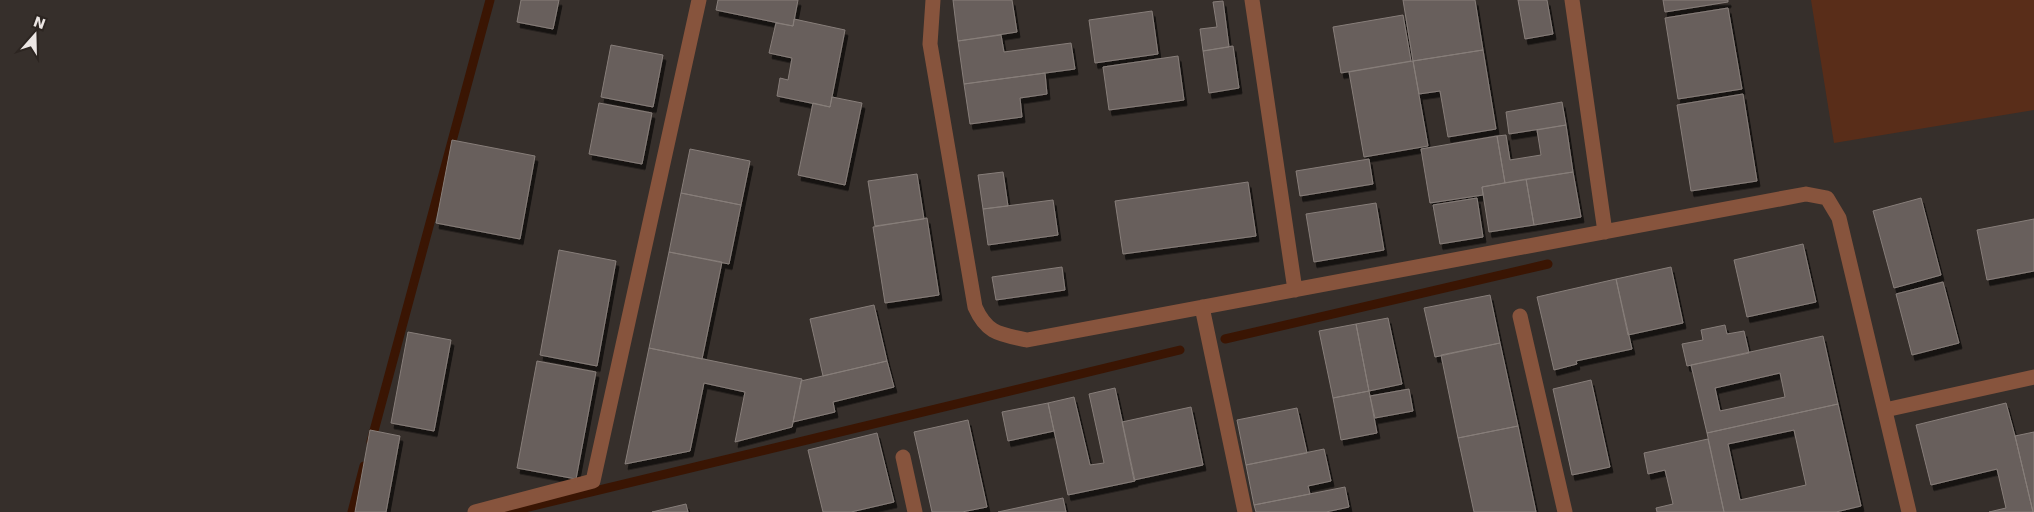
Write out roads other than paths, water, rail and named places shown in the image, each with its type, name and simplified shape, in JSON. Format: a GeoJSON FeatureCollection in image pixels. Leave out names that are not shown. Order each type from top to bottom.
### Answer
{"type":"FeatureCollection","features":[{"type":"Feature","properties":{"kind":"street"},"geometry":{"type":"LineString","coordinates":[[475,512],[593,482],[699,0]]}},
{"type":"Feature","properties":{"kind":"street"},"geometry":{"type":"LineString","coordinates":[[933,0],[930,44],[975,307],[983,324],[1001,334],[1027,340],[1806,194],[1827,198],[1839,218],[1909,512]]}},
{"type":"Feature","properties":{"kind":"street"},"geometry":{"type":"LineString","coordinates":[[1252,0],[1295,290]]}},
{"type":"Feature","properties":{"kind":"street"},"geometry":{"type":"LineString","coordinates":[[1572,0],[1605,232]]}},
{"type":"Feature","properties":{"kind":"street"},"geometry":{"type":"LineString","coordinates":[[1202,307],[1245,512]]}},
{"type":"Feature","properties":{"kind":"street"},"geometry":{"type":"LineString","coordinates":[[1520,316],[1565,512]]}},
{"type":"Feature","properties":{"kind":"street"},"geometry":{"type":"LineString","coordinates":[[1885,410],[2034,377]]}},
{"type":"Feature","properties":{"kind":"street"},"geometry":{"type":"LineString","coordinates":[[903,457],[915,512]]}},
{"type":"Feature","properties":{"kind":"waterway"},"geometry":{"type":"LineString","coordinates":[[371,442],[490,0]]}},
{"type":"Feature","properties":{"kind":"waterway"},"geometry":{"type":"LineString","coordinates":[[1225,339],[1548,264]]}},
{"type":"Feature","properties":{"kind":"waterway"},"geometry":{"type":"LineString","coordinates":[[508,512],[1180,350]]}},
{"type":"Feature","properties":{"kind":"waterway"},"geometry":{"type":"LineString","coordinates":[[352,512],[364,466]]}}]}
